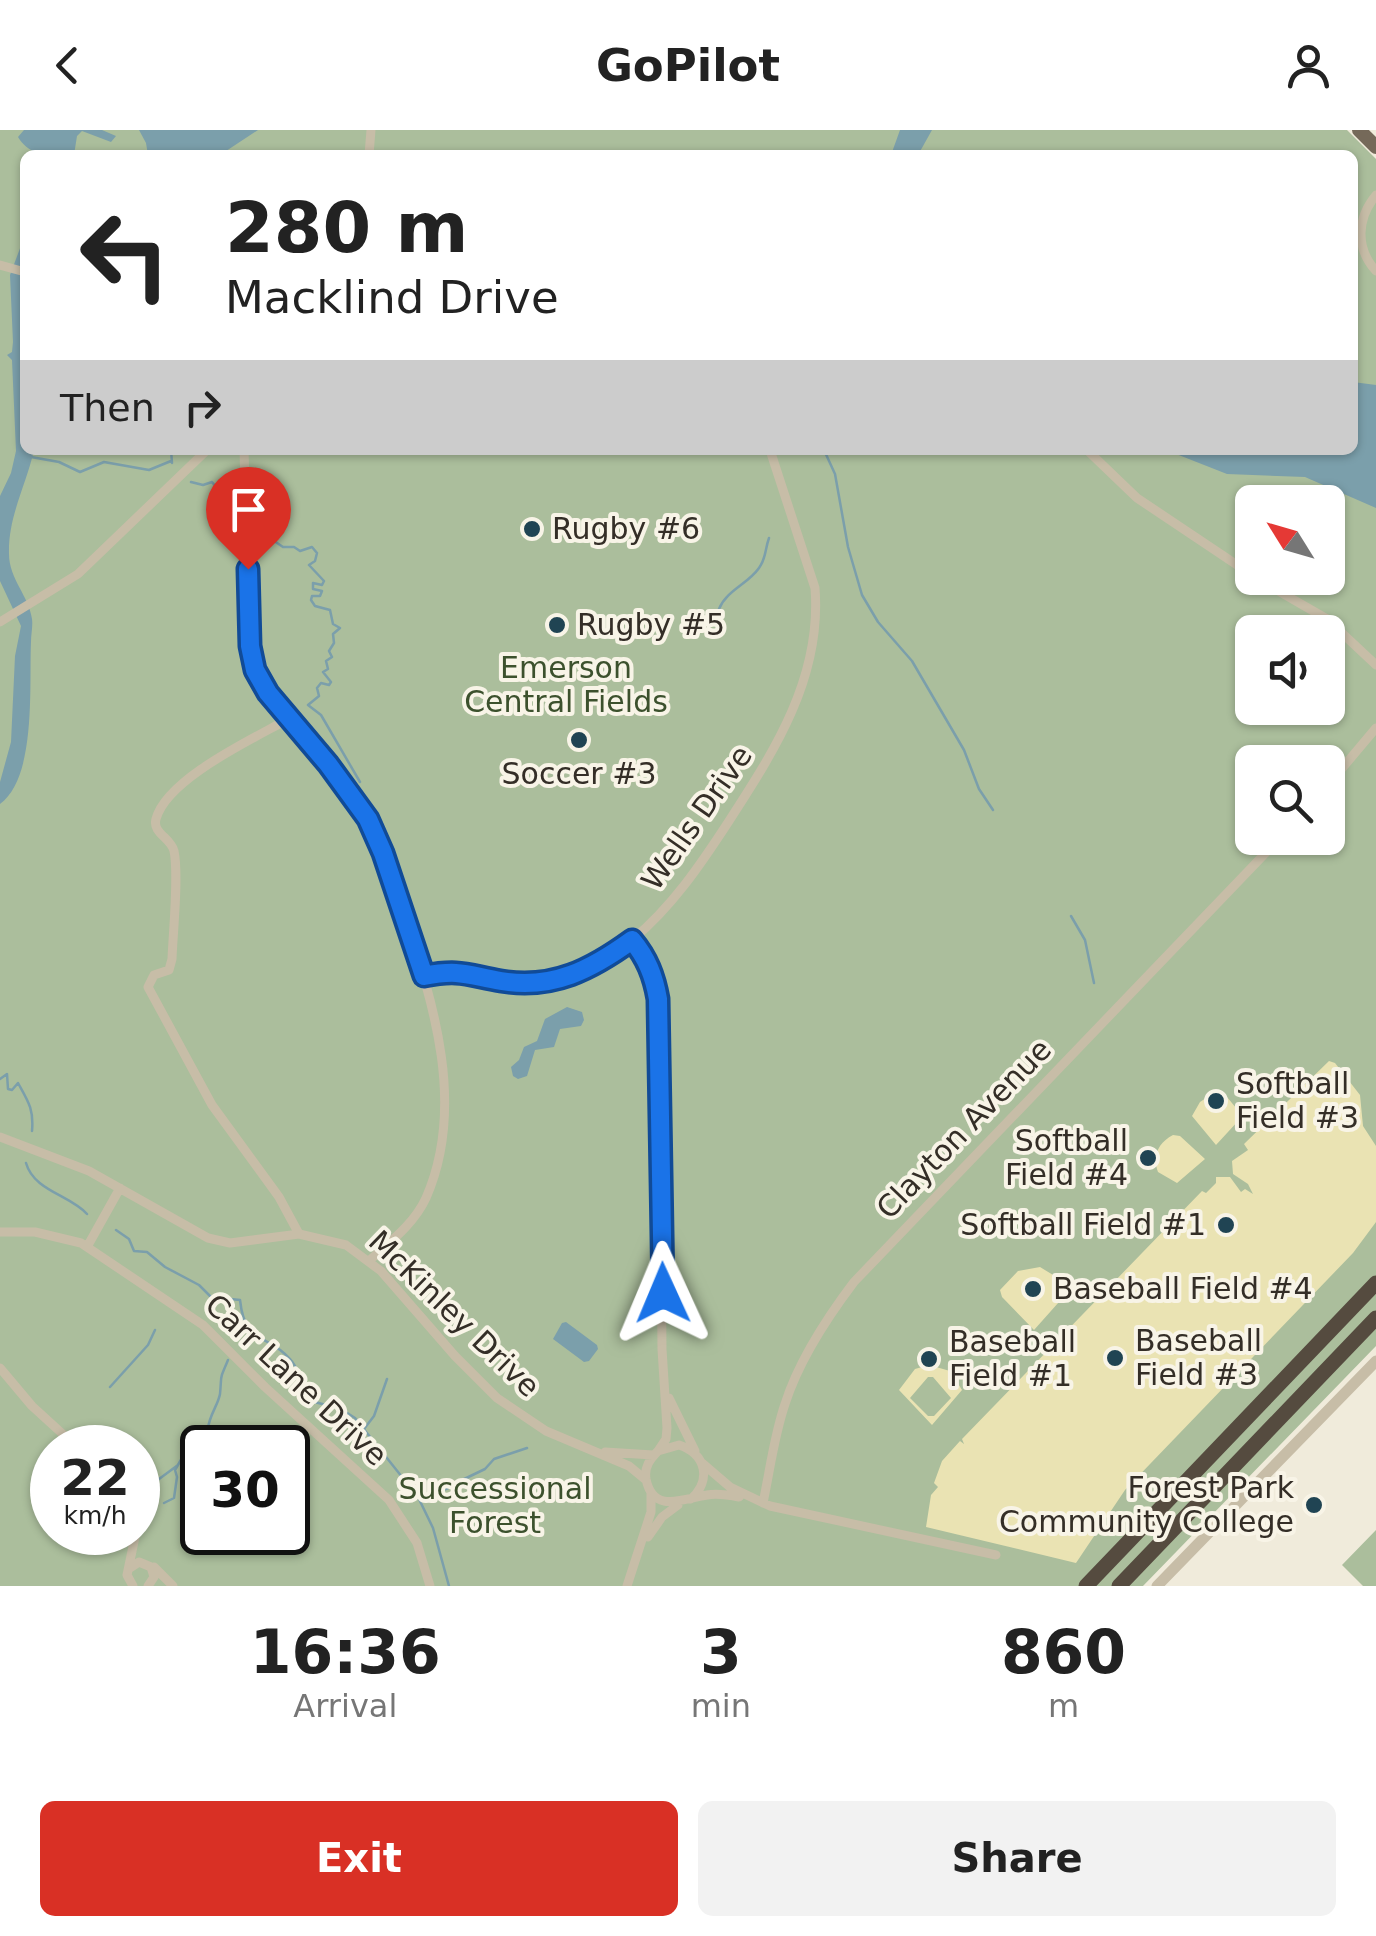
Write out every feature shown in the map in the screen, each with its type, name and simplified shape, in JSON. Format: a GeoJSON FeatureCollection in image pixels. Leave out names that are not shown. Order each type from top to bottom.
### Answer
{"type":"FeatureCollection","features":[{"type":"Feature","properties":{"kind":"highway"},"geometry":{"type":"LineString","coordinates":[[1086,1586],[1376,1283]]}},
{"type":"Feature","properties":{"kind":"highway"},"geometry":{"type":"LineString","coordinates":[[1119,1586],[1376,1318]]}},
{"type":"Feature","properties":{"kind":"main road"},"geometry":{"type":"LineString","coordinates":[[1358,130],[1376,147]]}},
{"type":"Feature","properties":{"kind":"street"},"geometry":{"type":"LineString","coordinates":[[1376,196],[1365,210],[1360,228],[1364,252],[1376,271]]}},
{"type":"Feature","properties":{"kind":"street"},"geometry":{"type":"LineString","coordinates":[[0,622],[91,564],[202,455]]}},
{"type":"Feature","properties":{"kind":"street"},"geometry":{"type":"LineString","coordinates":[[244,455],[250,646],[261,682],[368,819],[424,976],[443,1063],[441,1137],[430,1185],[420,1210],[370,1260]]}},
{"type":"Feature","properties":{"kind":"street","name":"Wells Drive"},"geometry":{"type":"LineString","coordinates":[[424,976],[462,971],[502,981],[545,982],[581,973],[632,940],[679,892],[730,820],[780,740],[805,677],[814,631],[815,588],[772,455]]}},
{"type":"Feature","properties":{"kind":"street"},"geometry":{"type":"LineString","coordinates":[[1092,455],[1138,498],[1235,563]]}},
{"type":"Feature","properties":{"kind":"street"},"geometry":{"type":"LineString","coordinates":[[1287,595],[1327,618],[1376,666]]}},
{"type":"Feature","properties":{"kind":"street"},"geometry":{"type":"LineString","coordinates":[[290,718],[201,768],[156,818],[156,828],[174,852],[172,959],[168,970],[154,974],[148,987],[212,1105],[279,1198],[299,1234]]}},
{"type":"Feature","properties":{"kind":"street"},"geometry":{"type":"LineString","coordinates":[[1345,765],[1376,728]]}},
{"type":"Feature","properties":{"kind":"street","name":"Clayton Avenue"},"geometry":{"type":"LineString","coordinates":[[763,1504],[789,1392],[847,1291],[1264,855]]}},
{"type":"Feature","properties":{"kind":"street"},"geometry":{"type":"LineString","coordinates":[[627,1586],[652,1512],[648,1463],[667,1433],[662,1349],[658,999],[652,970],[632,940]]}},
{"type":"Feature","properties":{"kind":"street","name":"McKinley Drive"},"geometry":{"type":"LineString","coordinates":[[0,1138],[89,1171],[176,1223],[220,1242],[299,1234],[337,1241],[370,1260],[497,1398],[546,1431],[634,1469],[648,1485]]}},
{"type":"Feature","properties":{"kind":"street"},"geometry":{"type":"LineString","coordinates":[[87,1246],[120,1188]]}},
{"type":"Feature","properties":{"kind":"street","name":"Carr Lane Drive"},"geometry":{"type":"LineString","coordinates":[[0,1232],[48,1234],[87,1246],[204,1325],[264,1387],[380,1490],[409,1529],[430,1586]]}},
{"type":"Feature","properties":{"kind":"street"},"geometry":{"type":"LineString","coordinates":[[1157,1586],[1376,1361]]}},
{"type":"Feature","properties":{"kind":"street"},"geometry":{"type":"LineString","coordinates":[[0,1368],[53,1425]]}},
{"type":"Feature","properties":{"kind":"street"},"geometry":{"type":"LineString","coordinates":[[641,1548],[658,1522],[702,1484],[700,1460],[680,1426],[666,1390]]}},
{"type":"Feature","properties":{"kind":"street"},"geometry":{"type":"LineString","coordinates":[[656,1453],[679,1446],[722,1482],[763,1504],[996,1555]]}},
{"type":"Feature","properties":{"kind":"street","name":"McKinley Drive"},"geometry":{"type":"LineString","coordinates":[[592,1451],[656,1453]]}},
{"type":"Feature","properties":{"kind":"street"},"geometry":{"type":"LineString","coordinates":[[648,1485],[664,1501],[685,1501],[710,1494],[748,1498]]}},
{"type":"Feature","properties":{"kind":"street"},"geometry":{"type":"LineString","coordinates":[[132,1555],[128,1578],[133,1586]]}},
{"type":"Feature","properties":{"kind":"street"},"geometry":{"type":"LineString","coordinates":[[130,1568],[139,1562],[148,1564],[173,1586]]}},
{"type":"Feature","properties":{"kind":"street"},"geometry":{"type":"LineString","coordinates":[[148,1564],[154,1577],[148,1586]]}},
{"type":"Feature","properties":{"kind":"green space"},"geometry":{"type":"Polygon","coordinates":[[[0,130],[1347,130],[1376,159],[1376,1346],[1143,1586],[0,1586],[0,130]]]}},
{"type":"Feature","properties":{"kind":"green space"},"geometry":{"type":"Polygon","coordinates":[[[1376,1530],[1376,1586],[1363,1586],[1342,1565],[1376,1530]]]}},
{"type":"Feature","properties":{"kind":"sand"},"geometry":{"type":"Polygon","coordinates":[[[1329,1061],[1335,1063],[1360,1095],[1363,1126],[1376,1146],[1376,1222],[1353,1253],[1125,1490],[1076,1563],[926,1527],[942,1461],[960,1441],[964,1444],[962,1439],[1202,1191],[1206,1193],[1216,1183],[1216,1177],[1230,1177],[1241,1192],[1245,1189],[1253,1194],[1248,1184],[1233,1174],[1232,1161],[1248,1150],[1244,1144],[1329,1061]]]}},
{"type":"Feature","properties":{"kind":"sand"},"geometry":{"type":"Polygon","coordinates":[[[1209,1096],[1227,1097],[1241,1114],[1216,1145],[1192,1116],[1209,1096]]]}},
{"type":"Feature","properties":{"kind":"sand"},"geometry":{"type":"Polygon","coordinates":[[[1173,1135],[1180,1136],[1205,1159],[1177,1183],[1158,1172],[1156,1161],[1160,1146],[1173,1135]]]}},
{"type":"Feature","properties":{"kind":"sand"},"geometry":{"type":"Polygon","coordinates":[[[1040,1267],[1058,1278],[1067,1293],[1034,1330],[1002,1297],[1000,1290],[1018,1271],[1040,1267]]]}},
{"type":"Feature","properties":{"kind":"sand"},"geometry":{"type":"Polygon","coordinates":[[[929,1365],[950,1371],[962,1390],[932,1425],[899,1390],[915,1369],[929,1365]],[[928,1377],[910,1398],[928,1416],[934,1416],[951,1398],[933,1377],[928,1377]]]}},
{"type":"Feature","properties":{"kind":"water"},"geometry":{"type":"Polygon","coordinates":[[[24,130],[102,130],[116,136],[111,142],[82,131],[75,150],[31,150],[18,137],[24,130]]]}},
{"type":"Feature","properties":{"kind":"water"},"geometry":{"type":"Polygon","coordinates":[[[139,130],[258,130],[228,150],[147,150],[139,130]]]}},
{"type":"Feature","properties":{"kind":"water"},"geometry":{"type":"Polygon","coordinates":[[[900,130],[932,130],[921,150],[893,150],[900,130]]]}},
{"type":"Feature","properties":{"kind":"water"},"geometry":{"type":"Polygon","coordinates":[[[20,248],[20,455],[32,455],[14,514],[9,554],[32,619],[26,752],[12,791],[0,804],[0,782],[11,742],[15,656],[21,626],[0,581],[0,496],[16,451],[12,360],[7,355],[12,352],[13,342],[10,275],[20,248]]]}},
{"type":"Feature","properties":{"kind":"water"},"geometry":{"type":"Polygon","coordinates":[[[1358,383],[1376,385],[1376,508],[1345,494],[1345,485],[1323,485],[1305,477],[1227,474],[1179,455],[1358,455],[1358,383]]]}},
{"type":"Feature","properties":{"kind":"water"},"geometry":{"type":"Polygon","coordinates":[[[567,1007],[582,1012],[581,1026],[560,1029],[554,1047],[535,1050],[527,1076],[513,1076],[511,1067],[524,1047],[537,1041],[545,1019],[567,1007]]]}},
{"type":"Feature","properties":{"kind":"water"},"geometry":{"type":"Polygon","coordinates":[[[566,1322],[597,1345],[589,1361],[584,1362],[553,1339],[566,1322]]]}},
{"type":"Feature","properties":{"kind":"waterway"},"geometry":{"type":"LineString","coordinates":[[171,455],[172,463]]}},
{"type":"Feature","properties":{"kind":"waterway"},"geometry":{"type":"LineString","coordinates":[[826,455],[835,474],[848,547],[862,595],[878,622],[912,661],[964,750],[979,789],[993,810]]}},
{"type":"Feature","properties":{"kind":"waterway"},"geometry":{"type":"LineString","coordinates":[[31,457],[59,462],[80,472],[104,462],[149,470],[171,461]]}},
{"type":"Feature","properties":{"kind":"waterway"},"geometry":{"type":"LineString","coordinates":[[191,482],[212,482],[224,497],[226,509],[235,515]]}},
{"type":"Feature","properties":{"kind":"waterway"},"geometry":{"type":"LineString","coordinates":[[258,530],[283,547],[300,551],[312,547],[317,553],[309,565],[324,581],[322,585],[313,583],[313,589],[322,591],[311,600],[315,606],[330,610],[333,624],[340,628],[333,634],[334,643],[329,651],[332,657],[326,661],[328,669],[323,672],[331,682],[321,683],[317,688],[319,696],[308,705],[321,715],[360,782]]}},
{"type":"Feature","properties":{"kind":"waterway"},"geometry":{"type":"LineString","coordinates":[[719,609],[759,568],[769,538]]}},
{"type":"Feature","properties":{"kind":"waterway"},"geometry":{"type":"LineString","coordinates":[[1071,916],[1085,940],[1094,983]]}},
{"type":"Feature","properties":{"kind":"waterway"},"geometry":{"type":"LineString","coordinates":[[0,1079],[7,1074],[8,1089],[12,1090],[18,1083],[31,1111],[32,1131]]}},
{"type":"Feature","properties":{"kind":"waterway"},"geometry":{"type":"LineString","coordinates":[[26,1163],[44,1186],[87,1214]]}},
{"type":"Feature","properties":{"kind":"waterway"},"geometry":{"type":"LineString","coordinates":[[116,1230],[129,1239],[134,1251],[147,1252],[211,1297],[240,1300],[247,1325],[290,1359],[308,1385],[311,1401],[341,1409],[355,1418],[418,1497],[433,1528],[449,1586]]}},
{"type":"Feature","properties":{"kind":"waterway"},"geometry":{"type":"LineString","coordinates":[[110,1387],[148,1345],[155,1330]]}},
{"type":"Feature","properties":{"kind":"waterway"},"geometry":{"type":"LineString","coordinates":[[240,1345],[251,1332]]}},
{"type":"Feature","properties":{"kind":"waterway"},"geometry":{"type":"LineString","coordinates":[[164,1503],[174,1498],[175,1470],[184,1443],[208,1428],[228,1360]]}},
{"type":"Feature","properties":{"kind":"waterway"},"geometry":{"type":"LineString","coordinates":[[364,1429],[374,1416],[387,1379]]}},
{"type":"Feature","properties":{"kind":"waterway"},"geometry":{"type":"LineString","coordinates":[[458,1482],[485,1469],[494,1459],[527,1448]]}},
{"type":"Feature","properties":{"kind":"waterway"},"geometry":{"type":"LineString","coordinates":[[160,1478],[178,1465]]}},
{"type":"Feature","properties":{"kind":"waterway"},"geometry":{"type":"LineString","coordinates":[[422,1499],[453,1486]]}},
{"type":"Feature","properties":{"kind":"place","name":"Rugby #6"},"geometry":{"type":"Point","coordinates":[532,529]}},
{"type":"Feature","properties":{"kind":"place","name":"Rugby #5"},"geometry":{"type":"Point","coordinates":[557,625]}},
{"type":"Feature","properties":{"kind":"place","name":"Soccer #3"},"geometry":{"type":"Point","coordinates":[579,740]}},
{"type":"Feature","properties":{"kind":"place","name":"Softball Field #3"},"geometry":{"type":"Point","coordinates":[1216,1101]}},
{"type":"Feature","properties":{"kind":"place","name":"Softball Field #4"},"geometry":{"type":"Point","coordinates":[1148,1158]}},
{"type":"Feature","properties":{"kind":"place","name":"Softball Field #1"},"geometry":{"type":"Point","coordinates":[1226,1225]}},
{"type":"Feature","properties":{"kind":"place","name":"Baseball Field #4"},"geometry":{"type":"Point","coordinates":[1033,1289]}},
{"type":"Feature","properties":{"kind":"place","name":"Baseball Field #3"},"geometry":{"type":"Point","coordinates":[1115,1358]}},
{"type":"Feature","properties":{"kind":"place","name":"Baseball Field #1"},"geometry":{"type":"Point","coordinates":[929,1359]}},
{"type":"Feature","properties":{"kind":"place","name":"Forest Park Community College"},"geometry":{"type":"Point","coordinates":[1314,1505]}},
{"type":"Feature","properties":{"kind":"route"},"geometry":{"type":"LineString","coordinates":[[248,569],[250,646],[255,670],[268,693],[368,819],[424,976],[462,971],[502,981],[545,982],[581,973],[632,940],[645,957],[658,999],[663,1293]]}},
{"type":"Feature","properties":{"kind":"park label","name":"Emerson Central Fields"},"geometry":{"type":"Point","coordinates":[566,685]}},
{"type":"Feature","properties":{"kind":"park label","name":"Successional Forest"},"geometry":{"type":"Point","coordinates":[495,1506]}}]}
